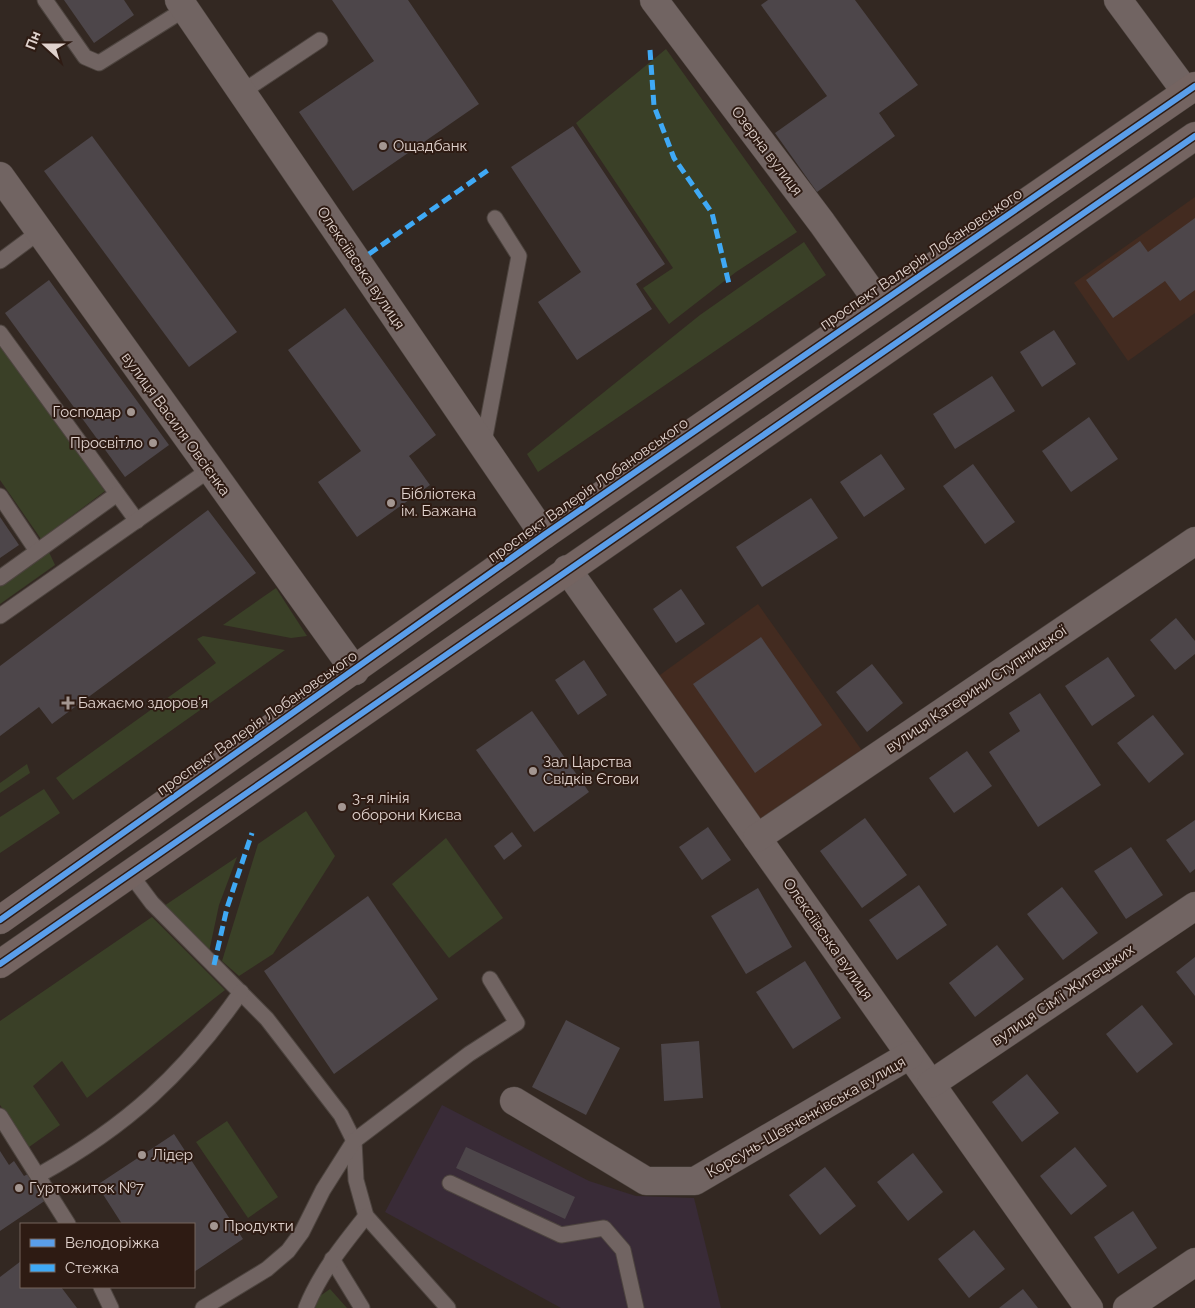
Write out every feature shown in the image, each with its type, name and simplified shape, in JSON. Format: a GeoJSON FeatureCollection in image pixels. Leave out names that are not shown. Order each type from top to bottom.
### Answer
{"type":"FeatureCollection","features":[{"type":"Feature","properties":{"kind":"main road","name":"проспект Валерія Лобановського"},"geometry":{"type":"LineString","coordinates":[[0,920],[544,535],[1191,89]]}},
{"type":"Feature","properties":{"kind":"main road"},"geometry":{"type":"LineString","coordinates":[[0,964],[1195,136]]}},
{"type":"Feature","properties":{"kind":"street","name":"Озерна вулиця"},"geometry":{"type":"LineString","coordinates":[[654,0],[822,223],[879,303]]}},
{"type":"Feature","properties":{"kind":"street"},"geometry":{"type":"LineString","coordinates":[[1118,0],[1191,89]]}},
{"type":"Feature","properties":{"kind":"street","name":"Олексіївська вулиця"},"geometry":{"type":"LineString","coordinates":[[182,4],[544,535]]}},
{"type":"Feature","properties":{"kind":"street","name":"вулиця Василя Овсієнка"},"geometry":{"type":"LineString","coordinates":[[0,176],[354,671]]}},
{"type":"Feature","properties":{"kind":"street","name":"вулиця Катерини Ступницької"},"geometry":{"type":"LineString","coordinates":[[757,838],[1195,541]]}},
{"type":"Feature","properties":{"kind":"street","name":"Олексіївська вулиця"},"geometry":{"type":"LineString","coordinates":[[568,569],[1089,1308]]}},
{"type":"Feature","properties":{"kind":"street","name":"вулиця Сімʼї Житецьких"},"geometry":{"type":"LineString","coordinates":[[931,1084],[1195,906]]}},
{"type":"Feature","properties":{"kind":"street","name":"Корсунь-Шевченківська вулиця"},"geometry":{"type":"LineString","coordinates":[[514,1101],[646,1181],[695,1181],[910,1055]]}},
{"type":"Feature","properties":{"kind":"street"},"geometry":{"type":"LineString","coordinates":[[1127,1308],[1195,1262]]}},
{"type":"Feature","properties":{"kind":"lane"},"geometry":{"type":"LineString","coordinates":[[45,0],[85,57],[99,64],[182,4]]}},
{"type":"Feature","properties":{"kind":"lane"},"geometry":{"type":"LineString","coordinates":[[242,92],[320,40]]}},
{"type":"Feature","properties":{"kind":"lane"},"geometry":{"type":"LineString","coordinates":[[483,448],[519,256],[495,218]]}},
{"type":"Feature","properties":{"kind":"lane"},"geometry":{"type":"LineString","coordinates":[[0,261],[39,232]]}},
{"type":"Feature","properties":{"kind":"lane"},"geometry":{"type":"LineString","coordinates":[[0,332],[137,521]]}},
{"type":"Feature","properties":{"kind":"lane"},"geometry":{"type":"LineString","coordinates":[[0,616],[209,470]]}},
{"type":"Feature","properties":{"kind":"lane"},"geometry":{"type":"LineString","coordinates":[[0,578],[117,494]]}},
{"type":"Feature","properties":{"kind":"lane"},"geometry":{"type":"LineString","coordinates":[[0,496],[38,551]]}},
{"type":"Feature","properties":{"kind":"lane"},"geometry":{"type":"LineString","coordinates":[[131,875],[152,903],[267,1020],[341,1115],[354,1141],[356,1180],[366,1216],[448,1308]]}},
{"type":"Feature","properties":{"kind":"lane"},"geometry":{"type":"LineString","coordinates":[[204,1308],[267,1269],[288,1251],[302,1232],[323,1190],[354,1141],[468,1054],[517,1023],[490,979]]}},
{"type":"Feature","properties":{"kind":"lane"},"geometry":{"type":"LineString","coordinates":[[39,1175],[79,1152],[117,1126],[152,1097],[197,1051],[241,992]]}},
{"type":"Feature","properties":{"kind":"lane"},"geometry":{"type":"LineString","coordinates":[[0,1116],[39,1175],[67,1223]]}},
{"type":"Feature","properties":{"kind":"lane"},"geometry":{"type":"LineString","coordinates":[[450,1184],[561,1235],[604,1228],[623,1250],[636,1308]]}},
{"type":"Feature","properties":{"kind":"lane"},"geometry":{"type":"LineString","coordinates":[[306,1308],[316,1284],[332,1259],[366,1216]]}},
{"type":"Feature","properties":{"kind":"lane"},"geometry":{"type":"LineString","coordinates":[[332,1259],[362,1308]]}},
{"type":"Feature","properties":{"kind":"lane"},"geometry":{"type":"LineString","coordinates":[[101,1288],[111,1308]]}},
{"type":"Feature","properties":{"kind":"shaded area"},"geometry":{"type":"Polygon","coordinates":[[[1195,197],[1195,313],[1128,361],[1074,283],[1195,197]]]}},
{"type":"Feature","properties":{"kind":"shaded area"},"geometry":{"type":"Polygon","coordinates":[[[758,604],[863,752],[762,821],[753,818],[653,680],[758,604]]]}},
{"type":"Feature","properties":{"kind":"shaded area"},"geometry":{"type":"Polygon","coordinates":[[[442,1105],[589,1181],[636,1196],[694,1198],[721,1308],[561,1308],[385,1212],[442,1105]]]}},
{"type":"Feature","properties":{"kind":"green space"},"geometry":{"type":"Polygon","coordinates":[[[666,49],[797,232],[736,272],[669,324],[643,288],[673,268],[576,123],[666,49]]]}},
{"type":"Feature","properties":{"kind":"green space"},"geometry":{"type":"Polygon","coordinates":[[[804,242],[826,275],[538,472],[527,454],[700,315],[804,242]]]}},
{"type":"Feature","properties":{"kind":"green space"},"geometry":{"type":"Polygon","coordinates":[[[0,344],[105,491],[41,539],[0,480],[0,344]]]}},
{"type":"Feature","properties":{"kind":"green space"},"geometry":{"type":"Polygon","coordinates":[[[48,550],[55,565],[0,604],[0,585],[48,550]]]}},
{"type":"Feature","properties":{"kind":"green space"},"geometry":{"type":"Polygon","coordinates":[[[276,588],[307,636],[291,638],[223,625],[276,588]]]}},
{"type":"Feature","properties":{"kind":"green space"},"geometry":{"type":"Polygon","coordinates":[[[203,636],[285,650],[73,800],[56,778],[216,663],[197,639],[203,636]]]}},
{"type":"Feature","properties":{"kind":"green space"},"geometry":{"type":"Polygon","coordinates":[[[27,764],[30,773],[0,793],[0,783],[27,764]]]}},
{"type":"Feature","properties":{"kind":"green space"},"geometry":{"type":"Polygon","coordinates":[[[44,789],[60,813],[0,853],[0,817],[44,789]]]}},
{"type":"Feature","properties":{"kind":"green space"},"geometry":{"type":"Polygon","coordinates":[[[306,811],[335,856],[273,954],[239,976],[222,961],[258,844],[306,811]]]}},
{"type":"Feature","properties":{"kind":"green space"},"geometry":{"type":"Polygon","coordinates":[[[446,838],[503,918],[449,958],[392,884],[446,838]]]}},
{"type":"Feature","properties":{"kind":"green space"},"geometry":{"type":"Polygon","coordinates":[[[237,857],[219,905],[209,952],[164,906],[237,857]]]}},
{"type":"Feature","properties":{"kind":"green space"},"geometry":{"type":"Polygon","coordinates":[[[152,917],[225,990],[87,1098],[62,1061],[33,1086],[60,1125],[29,1147],[0,1105],[0,1021],[152,917]]]}},
{"type":"Feature","properties":{"kind":"green space"},"geometry":{"type":"Polygon","coordinates":[[[227,1121],[278,1197],[248,1218],[196,1142],[227,1121]]]}},
{"type":"Feature","properties":{"kind":"green space"},"geometry":{"type":"Polygon","coordinates":[[[330,1289],[347,1308],[315,1308],[320,1296],[330,1289]]]}},
{"type":"Feature","properties":{"kind":"building"},"geometry":{"type":"Polygon","coordinates":[[[64,0],[124,0],[134,15],[94,43],[64,0]]]}},
{"type":"Feature","properties":{"kind":"building"},"geometry":{"type":"Polygon","coordinates":[[[332,0],[408,0],[479,104],[353,191],[299,112],[374,61],[332,0]]]}},
{"type":"Feature","properties":{"kind":"building"},"geometry":{"type":"Polygon","coordinates":[[[768,0],[855,0],[918,85],[879,113],[895,136],[817,192],[775,133],[827,96],[761,5],[768,0]]]}},
{"type":"Feature","properties":{"kind":"building"},"geometry":{"type":"Polygon","coordinates":[[[573,126],[665,264],[636,284],[652,309],[577,360],[538,302],[581,272],[511,167],[573,126]]]}},
{"type":"Feature","properties":{"kind":"building"},"geometry":{"type":"Polygon","coordinates":[[[92,136],[237,332],[189,367],[44,171],[92,136]]]}},
{"type":"Feature","properties":{"kind":"building"},"geometry":{"type":"Polygon","coordinates":[[[1195,218],[1195,290],[1180,301],[1165,281],[1113,318],[1086,280],[1140,241],[1148,252],[1195,218]]]}},
{"type":"Feature","properties":{"kind":"building"},"geometry":{"type":"Polygon","coordinates":[[[49,280],[169,445],[125,477],[5,313],[49,280]]]}},
{"type":"Feature","properties":{"kind":"building"},"geometry":{"type":"Polygon","coordinates":[[[345,308],[436,435],[409,456],[430,485],[357,537],[318,482],[361,451],[288,350],[345,308]]]}},
{"type":"Feature","properties":{"kind":"building"},"geometry":{"type":"Polygon","coordinates":[[[1054,330],[1076,364],[1042,387],[1020,352],[1054,330]]]}},
{"type":"Feature","properties":{"kind":"building"},"geometry":{"type":"Polygon","coordinates":[[[992,376],[1015,411],[955,449],[933,414],[992,376]]]}},
{"type":"Feature","properties":{"kind":"building"},"geometry":{"type":"Polygon","coordinates":[[[1089,417],[1118,459],[1071,492],[1042,451],[1089,417]]]}},
{"type":"Feature","properties":{"kind":"building"},"geometry":{"type":"Polygon","coordinates":[[[881,454],[905,489],[864,517],[840,482],[881,454]]]}},
{"type":"Feature","properties":{"kind":"building"},"geometry":{"type":"Polygon","coordinates":[[[973,464],[1015,522],[985,544],[943,486],[973,464]]]}},
{"type":"Feature","properties":{"kind":"building"},"geometry":{"type":"Polygon","coordinates":[[[811,498],[838,538],[762,587],[736,547],[811,498]]]}},
{"type":"Feature","properties":{"kind":"building"},"geometry":{"type":"Polygon","coordinates":[[[208,510],[256,573],[52,724],[39,707],[0,736],[0,666],[208,510]]]}},
{"type":"Feature","properties":{"kind":"building"},"geometry":{"type":"Polygon","coordinates":[[[0,517],[19,545],[0,558],[0,517]]]}},
{"type":"Feature","properties":{"kind":"building"},"geometry":{"type":"Polygon","coordinates":[[[681,589],[705,624],[676,643],[653,609],[681,589]]]}},
{"type":"Feature","properties":{"kind":"building"},"geometry":{"type":"Polygon","coordinates":[[[1176,618],[1195,641],[1195,654],[1175,670],[1150,640],[1176,618]]]}},
{"type":"Feature","properties":{"kind":"building"},"geometry":{"type":"Polygon","coordinates":[[[761,637],[822,725],[755,773],[693,684],[761,637]]]}},
{"type":"Feature","properties":{"kind":"building"},"geometry":{"type":"Polygon","coordinates":[[[1108,657],[1135,696],[1092,726],[1065,686],[1108,657]]]}},
{"type":"Feature","properties":{"kind":"building"},"geometry":{"type":"Polygon","coordinates":[[[584,660],[607,695],[578,715],[555,680],[584,660]]]}},
{"type":"Feature","properties":{"kind":"building"},"geometry":{"type":"Polygon","coordinates":[[[872,664],[903,703],[867,732],[836,692],[872,664]]]}},
{"type":"Feature","properties":{"kind":"building"},"geometry":{"type":"Polygon","coordinates":[[[1040,693],[1101,785],[1038,827],[989,752],[1020,731],[1009,713],[1040,693]]]}},
{"type":"Feature","properties":{"kind":"building","name":"Зал Царства Свідків Єгови"},"geometry":{"type":"Polygon","coordinates":[[[532,711],[589,792],[534,832],[476,750],[532,711]]]}},
{"type":"Feature","properties":{"kind":"building"},"geometry":{"type":"Polygon","coordinates":[[[1153,715],[1184,754],[1149,783],[1117,743],[1153,715]]]}},
{"type":"Feature","properties":{"kind":"building"},"geometry":{"type":"Polygon","coordinates":[[[967,751],[992,786],[954,813],[929,778],[967,751]]]}},
{"type":"Feature","properties":{"kind":"building"},"geometry":{"type":"Polygon","coordinates":[[[865,818],[907,875],[862,908],[820,851],[865,818]]]}},
{"type":"Feature","properties":{"kind":"building"},"geometry":{"type":"Polygon","coordinates":[[[1195,820],[1195,869],[1190,873],[1166,840],[1195,820]]]}},
{"type":"Feature","properties":{"kind":"building"},"geometry":{"type":"Polygon","coordinates":[[[708,827],[731,860],[702,880],[679,847],[708,827]]]}},
{"type":"Feature","properties":{"kind":"building"},"geometry":{"type":"Polygon","coordinates":[[[512,832],[522,846],[504,860],[494,846],[512,832]]]}},
{"type":"Feature","properties":{"kind":"building"},"geometry":{"type":"Polygon","coordinates":[[[1131,847],[1163,895],[1126,919],[1094,871],[1131,847]]]}},
{"type":"Feature","properties":{"kind":"building"},"geometry":{"type":"Polygon","coordinates":[[[919,885],[947,925],[897,960],[869,920],[919,885]]]}},
{"type":"Feature","properties":{"kind":"building"},"geometry":{"type":"Polygon","coordinates":[[[1062,887],[1098,933],[1063,960],[1027,914],[1062,887]]]}},
{"type":"Feature","properties":{"kind":"building"},"geometry":{"type":"Polygon","coordinates":[[[758,888],[792,947],[746,974],[711,916],[758,888]]]}},
{"type":"Feature","properties":{"kind":"building"},"geometry":{"type":"Polygon","coordinates":[[[368,896],[438,999],[334,1074],[264,971],[368,896]]]}},
{"type":"Feature","properties":{"kind":"building"},"geometry":{"type":"Polygon","coordinates":[[[997,945],[1024,979],[975,1017],[949,983],[997,945]]]}},
{"type":"Feature","properties":{"kind":"building"},"geometry":{"type":"Polygon","coordinates":[[[1195,957],[1195,996],[1176,972],[1195,957]]]}},
{"type":"Feature","properties":{"kind":"building"},"geometry":{"type":"Polygon","coordinates":[[[805,961],[841,1018],[793,1049],[756,992],[805,961]]]}},
{"type":"Feature","properties":{"kind":"building"},"geometry":{"type":"Polygon","coordinates":[[[1142,1005],[1173,1044],[1137,1073],[1106,1034],[1142,1005]]]}},
{"type":"Feature","properties":{"kind":"building"},"geometry":{"type":"Polygon","coordinates":[[[566,1020],[620,1048],[586,1115],[532,1087],[566,1020]]]}},
{"type":"Feature","properties":{"kind":"building"},"geometry":{"type":"Polygon","coordinates":[[[699,1041],[703,1098],[664,1101],[661,1044],[699,1041]]]}},
{"type":"Feature","properties":{"kind":"building"},"geometry":{"type":"Polygon","coordinates":[[[1027,1074],[1059,1113],[1022,1142],[992,1102],[1027,1074]]]}},
{"type":"Feature","properties":{"kind":"building"},"geometry":{"type":"Polygon","coordinates":[[[174,1134],[243,1239],[195,1271],[195,1223],[121,1223],[97,1185],[174,1134]]]}},
{"type":"Feature","properties":{"kind":"building"},"geometry":{"type":"Polygon","coordinates":[[[466,1147],[575,1197],[565,1219],[456,1168],[466,1147]]]}},
{"type":"Feature","properties":{"kind":"building"},"geometry":{"type":"Polygon","coordinates":[[[1075,1147],[1107,1186],[1071,1215],[1040,1176],[1075,1147]]]}},
{"type":"Feature","properties":{"kind":"building","name":"Гуртожиток №7"},"geometry":{"type":"Polygon","coordinates":[[[0,1151],[9,1165],[14,1161],[24,1176],[28,1174],[46,1200],[0,1231],[0,1151]]]}},
{"type":"Feature","properties":{"kind":"building"},"geometry":{"type":"Polygon","coordinates":[[[913,1153],[943,1192],[908,1221],[877,1182],[913,1153]]]}},
{"type":"Feature","properties":{"kind":"building"},"geometry":{"type":"Polygon","coordinates":[[[825,1167],[856,1206],[820,1235],[789,1195],[825,1167]]]}},
{"type":"Feature","properties":{"kind":"building"},"geometry":{"type":"Polygon","coordinates":[[[1133,1211],[1157,1248],[1118,1274],[1094,1237],[1133,1211]]]}},
{"type":"Feature","properties":{"kind":"building"},"geometry":{"type":"Polygon","coordinates":[[[974,1230],[1005,1269],[969,1298],[938,1259],[974,1230]]]}},
{"type":"Feature","properties":{"kind":"building"},"geometry":{"type":"Polygon","coordinates":[[[20,1262],[20,1288],[62,1288],[77,1308],[0,1308],[0,1277],[20,1262]]]}},
{"type":"Feature","properties":{"kind":"building"},"geometry":{"type":"Polygon","coordinates":[[[1023,1289],[1038,1308],[999,1308],[1023,1289]]]}},
{"type":"Feature","properties":{"kind":"marked path"},"geometry":{"type":"LineString","coordinates":[[650,50],[654,106],[674,158],[712,213],[729,284]]}},
{"type":"Feature","properties":{"kind":"marked path"},"geometry":{"type":"LineString","coordinates":[[369,254],[491,168]]}},
{"type":"Feature","properties":{"kind":"marked path"},"geometry":{"type":"LineString","coordinates":[[214,965],[227,908],[252,833]]}},
{"type":"Feature","properties":{"kind":"cycle path"},"geometry":{"type":"LineString","coordinates":[[0,920],[544,535],[1195,86]]}},
{"type":"Feature","properties":{"kind":"cycle path"},"geometry":{"type":"LineString","coordinates":[[0,964],[1195,136]]}},
{"type":"Feature","properties":{"kind":"place","name":"Ощадбанк"},"geometry":{"type":"Point","coordinates":[383,146]}},
{"type":"Feature","properties":{"kind":"place","name":"Господар"},"geometry":{"type":"Point","coordinates":[131,412]}},
{"type":"Feature","properties":{"kind":"place","name":"Просвітло"},"geometry":{"type":"Point","coordinates":[153,443]}},
{"type":"Feature","properties":{"kind":"place","name":"Бібліотека ім. Бажана"},"geometry":{"type":"Point","coordinates":[391,503]}},
{"type":"Feature","properties":{"kind":"place","name":"Бажаємо здоров'я"},"geometry":{"type":"Point","coordinates":[68,703]}},
{"type":"Feature","properties":{"kind":"place","name":"Зал Царства Свідків Єгови"},"geometry":{"type":"Point","coordinates":[533,771]}},
{"type":"Feature","properties":{"kind":"place","name":"3-я лінія оборони Києва"},"geometry":{"type":"Point","coordinates":[342,807]}},
{"type":"Feature","properties":{"kind":"place","name":"Лідер"},"geometry":{"type":"Point","coordinates":[142,1155]}},
{"type":"Feature","properties":{"kind":"place","name":"Гуртожиток №7"},"geometry":{"type":"Point","coordinates":[19,1188]}},
{"type":"Feature","properties":{"kind":"place","name":"Продукти"},"geometry":{"type":"Point","coordinates":[214,1226]}}]}
